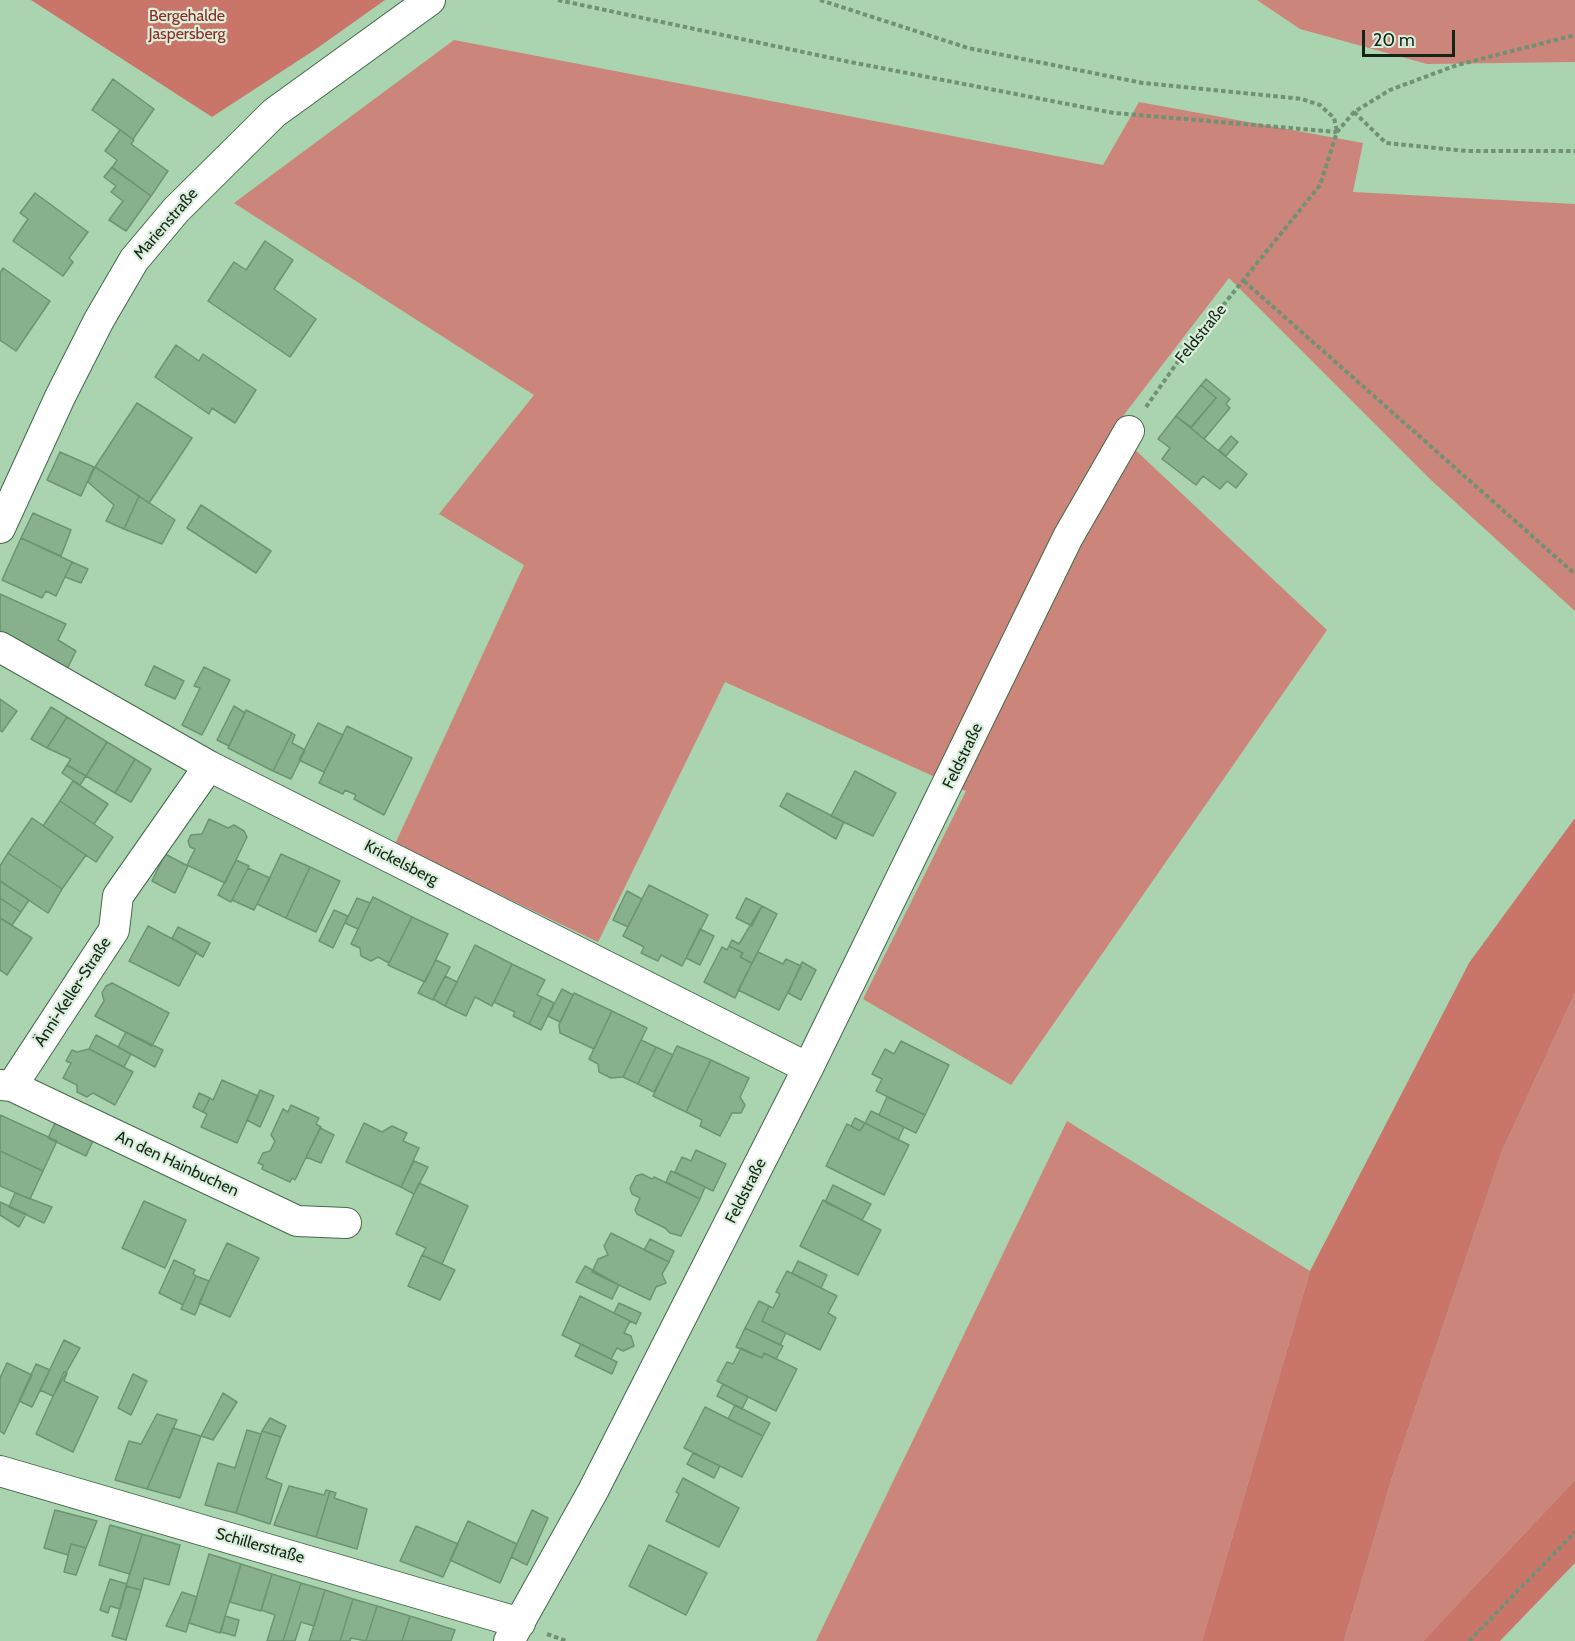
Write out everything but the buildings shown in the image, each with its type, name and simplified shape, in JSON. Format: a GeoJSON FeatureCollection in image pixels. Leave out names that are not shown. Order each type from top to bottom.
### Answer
{"type":"FeatureCollection","features":[{"type":"Feature","properties":{"kind":"street","name":"Marienstraße"},"geometry":{"type":"LineString","coordinates":[[0,528],[65,388],[134,260],[176,210],[274,113],[430,0]]}},
{"type":"Feature","properties":{"kind":"street","name":"Feldstraße"},"geometry":{"type":"LineString","coordinates":[[515,1632],[593,1491],[808,1068],[1068,537],[1129,431]]}},
{"type":"Feature","properties":{"kind":"street","name":"Krickelsberg"},"geometry":{"type":"LineString","coordinates":[[0,647],[209,766],[808,1068]]}},
{"type":"Feature","properties":{"kind":"street","name":"Änni-Keller-Straße"},"geometry":{"type":"LineString","coordinates":[[6,1086],[114,930],[118,896],[209,766]]}},
{"type":"Feature","properties":{"kind":"street","name":"An den Hainbuchen"},"geometry":{"type":"LineString","coordinates":[[6,1086],[297,1221],[346,1223]]}},
{"type":"Feature","properties":{"kind":"street","name":"Schillerstraße"},"geometry":{"type":"LineString","coordinates":[[0,1471],[515,1632]]}},
{"type":"Feature","properties":{"kind":"path"},"geometry":{"type":"LineString","coordinates":[[558,0],[850,62],[1114,113],[1337,132],[1334,118],[1320,105],[1302,99],[1143,83],[968,48],[820,0]]}},
{"type":"Feature","properties":{"kind":"path","name":"Feldstraße"},"geometry":{"type":"LineString","coordinates":[[1129,431],[1179,360],[1320,184],[1337,132],[1354,112],[1390,90],[1457,65],[1575,35]]}},
{"type":"Feature","properties":{"kind":"path"},"geometry":{"type":"LineString","coordinates":[[1354,112],[1386,142],[1467,151],[1575,151]]}},
{"type":"Feature","properties":{"kind":"path"},"geometry":{"type":"LineString","coordinates":[[1244,281],[1575,574]]}},
{"type":"Feature","properties":{"kind":"path"},"geometry":{"type":"LineString","coordinates":[[1469,1641],[1575,1532]]}},
{"type":"Feature","properties":{"kind":"shaded area"},"geometry":{"type":"Polygon","coordinates":[[[1257,0],[1575,0],[1575,62],[1427,64],[1300,29],[1257,0]]]}},
{"type":"Feature","properties":{"kind":"shaded area"},"geometry":{"type":"Polygon","coordinates":[[[454,40],[1103,165],[1139,102],[1363,143],[1353,192],[1575,204],[1575,611],[1431,480],[1229,278],[1113,429],[1327,630],[1011,1085],[863,999],[966,791],[725,682],[598,942],[395,844],[524,565],[439,514],[534,395],[234,203],[454,40]]]}},
{"type":"Feature","properties":{"kind":"shaded area"},"geometry":{"type":"Polygon","coordinates":[[[1575,993],[1575,1480],[1423,1641],[1344,1641],[1393,1474],[1502,1151],[1575,993]]]}},
{"type":"Feature","properties":{"kind":"shaded area"},"geometry":{"type":"Polygon","coordinates":[[[1067,1121],[1310,1271],[1202,1641],[816,1641],[1067,1121]]]}},
{"type":"Feature","properties":{"kind":"green space","name":"Bergehalde Jaspersberg"},"geometry":{"type":"Polygon","coordinates":[[[31,0],[385,0],[316,49],[212,117],[31,0]]]}},
{"type":"Feature","properties":{"kind":"green space"},"geometry":{"type":"Polygon","coordinates":[[[1575,818],[1575,993],[1502,1151],[1393,1474],[1344,1641],[1202,1641],[1310,1271],[1469,963],[1575,818]]]}},
{"type":"Feature","properties":{"kind":"green space"},"geometry":{"type":"Polygon","coordinates":[[[1575,1480],[1575,1563],[1500,1641],[1423,1641],[1575,1480]]]}}]}
